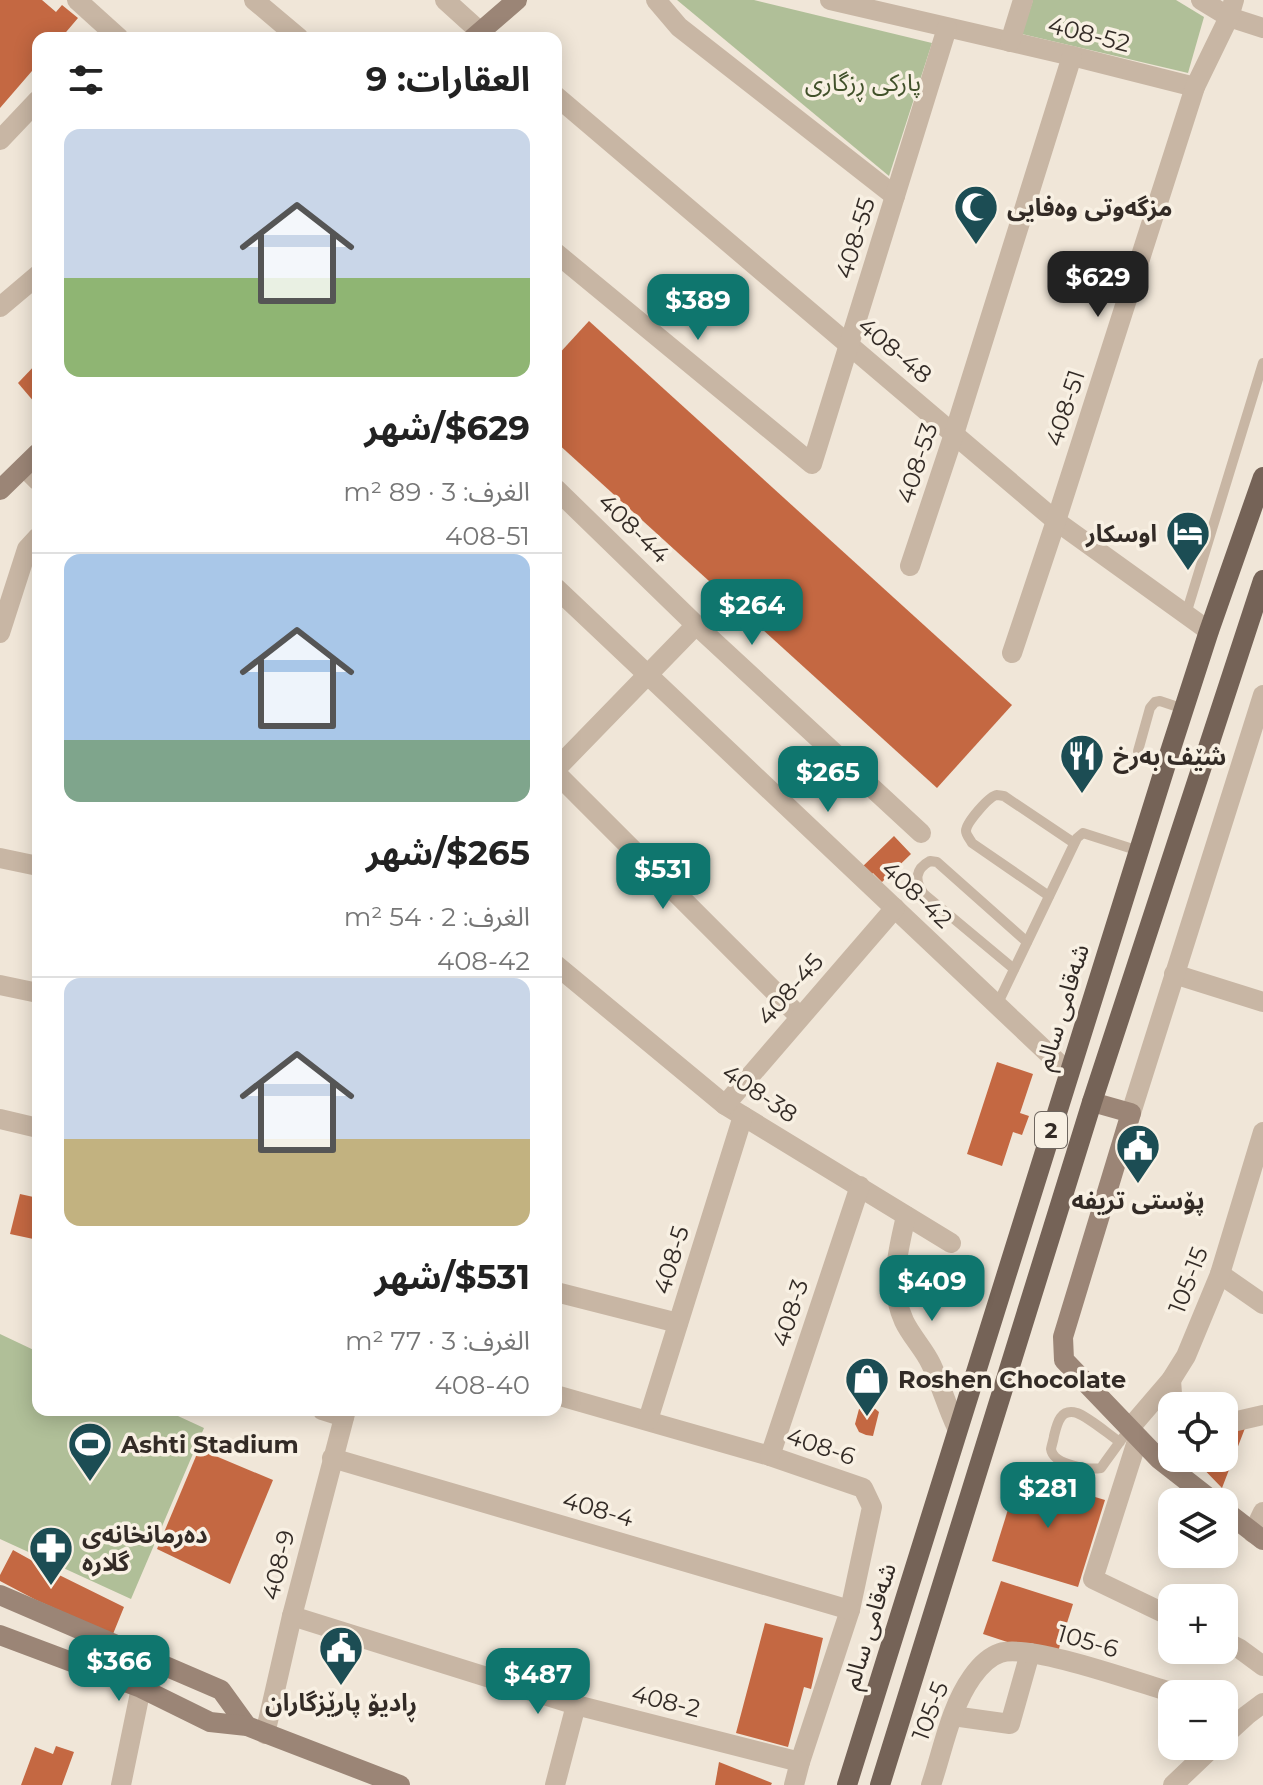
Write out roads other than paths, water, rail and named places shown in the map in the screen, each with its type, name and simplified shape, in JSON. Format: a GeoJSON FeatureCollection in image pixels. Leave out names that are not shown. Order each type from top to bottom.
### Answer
{"type":"FeatureCollection","features":[{"type":"Feature","properties":{"kind":"main road","name":"شەقامی سالم"},"geometry":{"type":"LineString","coordinates":[[849,1779],[1184,709],[1263,477]]}},
{"type":"Feature","properties":{"kind":"main road","name":"2"},"geometry":{"type":"LineString","coordinates":[[880,1785],[1092,1102],[1263,580]]}},
{"type":"Feature","properties":{"kind":"street"},"geometry":{"type":"LineString","coordinates":[[77,0],[105,32]]}},
{"type":"Feature","properties":{"kind":"street"},"geometry":{"type":"LineString","coordinates":[[254,0],[292,32]]}},
{"type":"Feature","properties":{"kind":"street"},"geometry":{"type":"LineString","coordinates":[[445,0],[476,32]]}},
{"type":"Feature","properties":{"kind":"street"},"geometry":{"type":"LineString","coordinates":[[484,32],[517,0]]}},
{"type":"Feature","properties":{"kind":"street"},"geometry":{"type":"LineString","coordinates":[[656,0],[679,27],[895,196]]}},
{"type":"Feature","properties":{"kind":"street","name":"408-52"},"geometry":{"type":"LineString","coordinates":[[830,0],[1195,87]]}},
{"type":"Feature","properties":{"kind":"street"},"geometry":{"type":"LineString","coordinates":[[1010,42],[1023,0]]}},
{"type":"Feature","properties":{"kind":"street"},"geometry":{"type":"LineString","coordinates":[[1201,0],[1231,8],[1263,28]]}},
{"type":"Feature","properties":{"kind":"street","name":"408-51"},"geometry":{"type":"LineString","coordinates":[[1012,653],[1195,87],[1231,8]]}},
{"type":"Feature","properties":{"kind":"street","name":"408-55"},"geometry":{"type":"LineString","coordinates":[[562,265],[812,464],[947,28]]}},
{"type":"Feature","properties":{"kind":"street","name":"408-53"},"geometry":{"type":"LineString","coordinates":[[910,566],[1072,56]]}},
{"type":"Feature","properties":{"kind":"street","name":"408-48"},"geometry":{"type":"LineString","coordinates":[[562,101],[1056,521],[1209,631]]}},
{"type":"Feature","properties":{"kind":"street"},"geometry":{"type":"LineString","coordinates":[[0,140],[32,106]]}},
{"type":"Feature","properties":{"kind":"street"},"geometry":{"type":"LineString","coordinates":[[0,307],[32,280]]}},
{"type":"Feature","properties":{"kind":"street"},"geometry":{"type":"LineString","coordinates":[[0,490],[32,468]]}},
{"type":"Feature","properties":{"kind":"street","name":"408-44"},"geometry":{"type":"LineString","coordinates":[[562,495],[696,625],[921,833]]}},
{"type":"Feature","properties":{"kind":"street"},"geometry":{"type":"LineString","coordinates":[[0,633],[27,549],[32,544]]}},
{"type":"Feature","properties":{"kind":"street","name":"408-42"},"geometry":{"type":"LineString","coordinates":[[562,594],[1069,1073]]}},
{"type":"Feature","properties":{"kind":"street"},"geometry":{"type":"LineString","coordinates":[[562,765],[696,625]]}},
{"type":"Feature","properties":{"kind":"street"},"geometry":{"type":"LineString","coordinates":[[1158,1451],[1129,1436],[1064,1360],[1063,1337],[1263,695]]}},
{"type":"Feature","properties":{"kind":"street"},"geometry":{"type":"LineString","coordinates":[[562,777],[800,1017]]}},
{"type":"Feature","properties":{"kind":"street"},"geometry":{"type":"LineString","coordinates":[[0,858],[32,865]]}},
{"type":"Feature","properties":{"kind":"street","name":"408-45"},"geometry":{"type":"LineString","coordinates":[[725,1105],[895,908]]}},
{"type":"Feature","properties":{"kind":"street","name":"408-38"},"geometry":{"type":"LineString","coordinates":[[562,970],[725,1105],[951,1243]]}},
{"type":"Feature","properties":{"kind":"street"},"geometry":{"type":"LineString","coordinates":[[1174,974],[1263,1002]]}},
{"type":"Feature","properties":{"kind":"street"},"geometry":{"type":"LineString","coordinates":[[0,985],[32,992]]}},
{"type":"Feature","properties":{"kind":"street"},"geometry":{"type":"LineString","coordinates":[[1092,1102],[1131,1113]]}},
{"type":"Feature","properties":{"kind":"street","name":"408-5"},"geometry":{"type":"LineString","coordinates":[[648,1420],[743,1116]]}},
{"type":"Feature","properties":{"kind":"street"},"geometry":{"type":"LineString","coordinates":[[0,1119],[32,1127]]}},
{"type":"Feature","properties":{"kind":"street","name":"105-15"},"geometry":{"type":"LineString","coordinates":[[1129,1436],[1186,1356],[1220,1274],[1263,1135]]}},
{"type":"Feature","properties":{"kind":"street","name":"408-3"},"geometry":{"type":"LineString","coordinates":[[770,1456],[860,1186]]}},
{"type":"Feature","properties":{"kind":"street"},"geometry":{"type":"LineString","coordinates":[[906,1216],[894,1277],[897,1299],[904,1323],[931,1364],[957,1428]]}},
{"type":"Feature","properties":{"kind":"street"},"geometry":{"type":"LineString","coordinates":[[1220,1274],[1263,1304]]}},
{"type":"Feature","properties":{"kind":"street"},"geometry":{"type":"LineString","coordinates":[[562,1294],[678,1323]]}},
{"type":"Feature","properties":{"kind":"street"},"geometry":{"type":"LineString","coordinates":[[1171,1380],[1172,1392]]}},
{"type":"Feature","properties":{"kind":"street","name":"408-6"},"geometry":{"type":"LineString","coordinates":[[562,1397],[770,1456],[863,1488],[872,1507],[850,1610],[794,1785]]}},
{"type":"Feature","properties":{"kind":"street"},"geometry":{"type":"LineString","coordinates":[[1238,1421],[1263,1415]]}},
{"type":"Feature","properties":{"kind":"street","name":"408-9"},"geometry":{"type":"LineString","coordinates":[[256,1730],[292,1616],[344,1416]]}},
{"type":"Feature","properties":{"kind":"street"},"geometry":{"type":"LineString","coordinates":[[1129,1436],[1093,1579],[1158,1610]]}},
{"type":"Feature","properties":{"kind":"street","name":"408-4"},"geometry":{"type":"LineString","coordinates":[[332,1458],[850,1610]]}},
{"type":"Feature","properties":{"kind":"street"},"geometry":{"type":"LineString","coordinates":[[1183,1472],[1200,1488]]}},
{"type":"Feature","properties":{"kind":"street"},"geometry":{"type":"LineString","coordinates":[[1238,1521],[1258,1536],[1263,1512]]}},
{"type":"Feature","properties":{"kind":"street"},"geometry":{"type":"LineString","coordinates":[[0,1595],[221,1690],[256,1730]]}},
{"type":"Feature","properties":{"kind":"street","name":"408-2"},"geometry":{"type":"LineString","coordinates":[[292,1616],[576,1705],[800,1762]]}},
{"type":"Feature","properties":{"kind":"street"},"geometry":{"type":"LineString","coordinates":[[0,1635],[141,1688],[210,1722],[256,1730],[400,1785]]}},
{"type":"Feature","properties":{"kind":"street"},"geometry":{"type":"LineString","coordinates":[[1238,1648],[1263,1666]]}},
{"type":"Feature","properties":{"kind":"street","name":"105-6"},"geometry":{"type":"LineString","coordinates":[[986,1661],[1000,1653],[1018,1651],[1061,1660],[1158,1688]]}},
{"type":"Feature","properties":{"kind":"street"},"geometry":{"type":"LineString","coordinates":[[953,1716],[1010,1724],[1030,1653]]}},
{"type":"Feature","properties":{"kind":"street","name":"105-5"},"geometry":{"type":"LineString","coordinates":[[931,1785],[953,1716],[968,1683],[986,1661]]}},
{"type":"Feature","properties":{"kind":"street"},"geometry":{"type":"LineString","coordinates":[[121,1785],[141,1688]]}},
{"type":"Feature","properties":{"kind":"street"},"geometry":{"type":"LineString","coordinates":[[555,1785],[576,1705]]}},
{"type":"Feature","properties":{"kind":"street"},"geometry":{"type":"LineString","coordinates":[[1238,1724],[1255,1709]]}},
{"type":"Feature","properties":{"kind":"street"},"geometry":{"type":"LineString","coordinates":[[1173,1785],[1199,1760]]}},
{"type":"Feature","properties":{"kind":"lane"},"geometry":{"type":"LineString","coordinates":[[1186,614],[1263,363]]}},
{"type":"Feature","properties":{"kind":"lane"},"geometry":{"type":"LineString","coordinates":[[1138,751],[1150,708],[1155,702],[1184,709]]}},
{"type":"Feature","properties":{"kind":"lane"},"geometry":{"type":"LineString","coordinates":[[1049,896],[972,843],[966,828],[990,798],[1004,796],[1074,843]]}},
{"type":"Feature","properties":{"kind":"lane"},"geometry":{"type":"LineString","coordinates":[[997,1005],[1077,838],[1083,833],[1139,851]]}},
{"type":"Feature","properties":{"kind":"lane"},"geometry":{"type":"LineString","coordinates":[[1014,969],[924,894],[916,879],[919,870],[930,861],[937,862],[1027,942]]}},
{"type":"Feature","properties":{"kind":"lane"},"geometry":{"type":"LineString","coordinates":[[1070,1412],[1129,1436],[1101,1468],[1092,1470],[1066,1464],[1055,1457],[1051,1449],[1058,1419],[1070,1412]]}},
{"type":"Feature","properties":{"kind":"place","name":"مزگەوتی وەفایی"},"geometry":{"type":"Point","coordinates":[976,246]}},
{"type":"Feature","properties":{"kind":"place","name":"اوسكار"},"geometry":{"type":"Point","coordinates":[1188,572]}},
{"type":"Feature","properties":{"kind":"place","name":"شێف بەرخ"},"geometry":{"type":"Point","coordinates":[1082,795]}},
{"type":"Feature","properties":{"kind":"place","name":"پۆستی تریفە"},"geometry":{"type":"Point","coordinates":[1138,1185]}},
{"type":"Feature","properties":{"kind":"place","name":"Roshen Chocolate"},"geometry":{"type":"Point","coordinates":[867,1418]}},
{"type":"Feature","properties":{"kind":"place","name":"Ashti Stadium"},"geometry":{"type":"Point","coordinates":[90,1483]}},
{"type":"Feature","properties":{"kind":"place","name":"دەرمانخانەی گلارە"},"geometry":{"type":"Point","coordinates":[51,1587]}},
{"type":"Feature","properties":{"kind":"place","name":"ڕادیۆ پارێزگاران"},"geometry":{"type":"Point","coordinates":[341,1687]}},
{"type":"Feature","properties":{"kind":"park label","name":"پارکی ڕزگاری"},"geometry":{"type":"Point","coordinates":[863,82]}}]}
